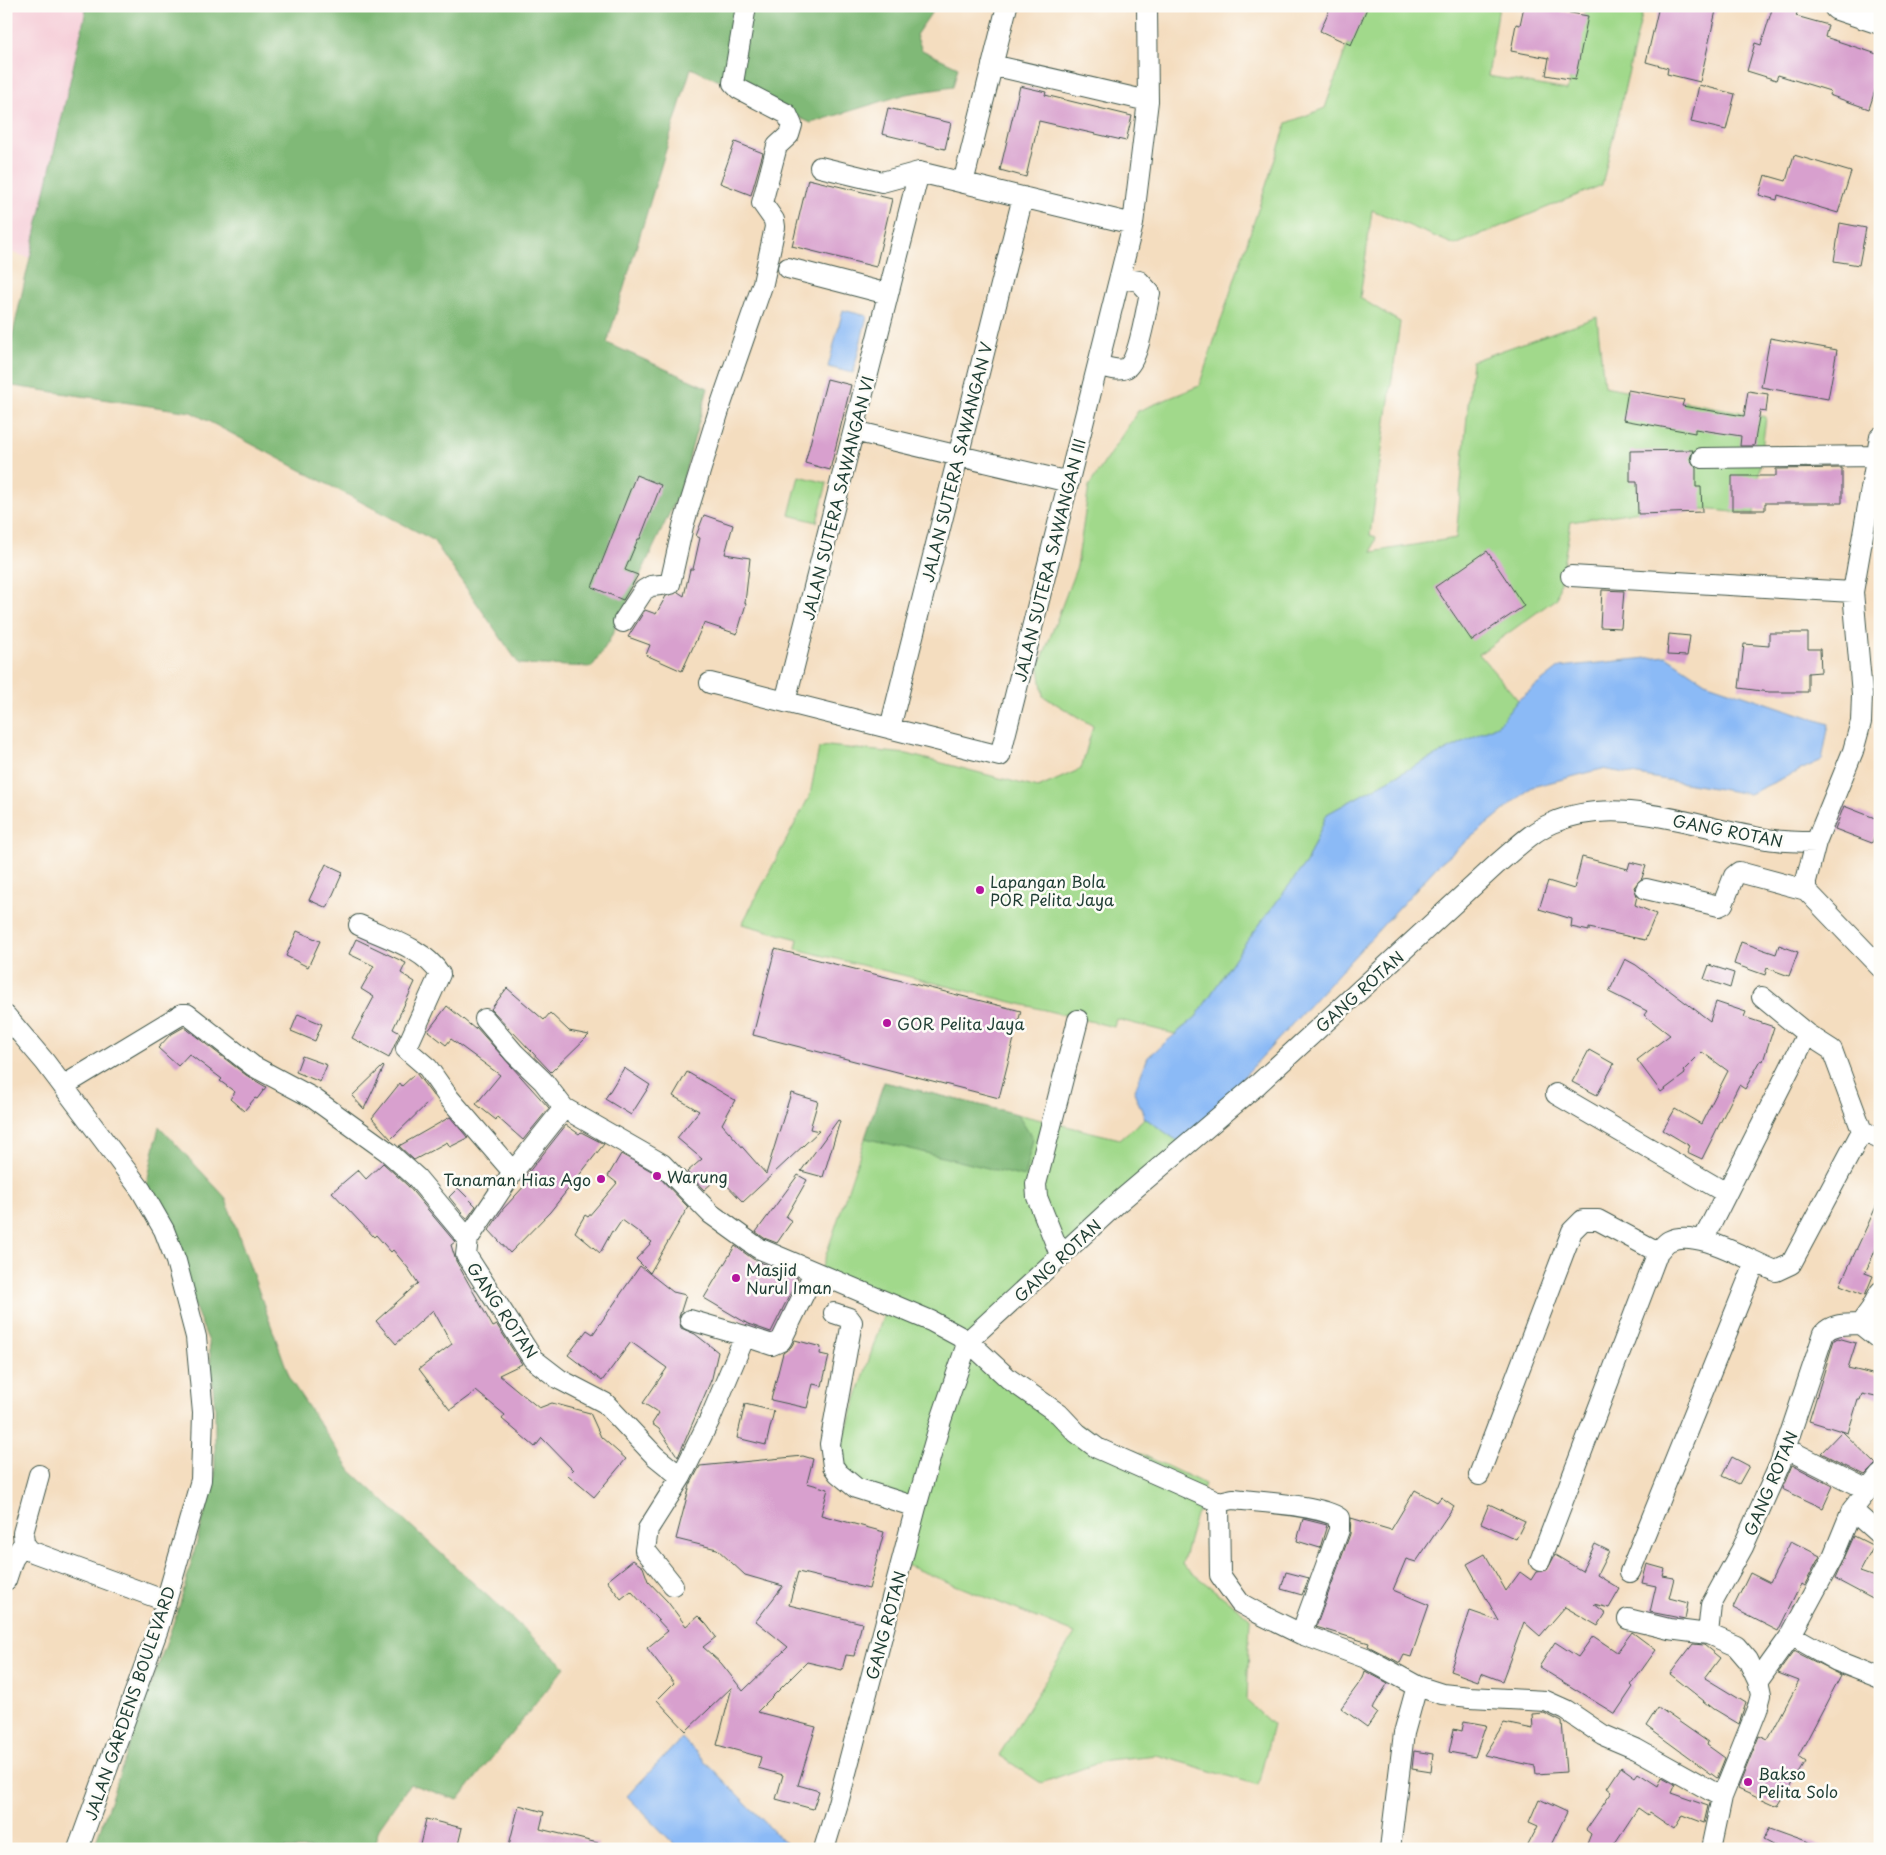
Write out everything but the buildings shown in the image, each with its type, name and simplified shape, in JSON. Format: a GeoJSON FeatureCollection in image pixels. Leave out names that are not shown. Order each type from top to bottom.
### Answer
{"type":"FeatureCollection","features":[{"type":"Feature","properties":{"kind":"highway"},"geometry":{"type":"LineString","coordinates":[[1838,6],[1880,20]]}},
{"type":"Feature","properties":{"kind":"street"},"geometry":{"type":"LineString","coordinates":[[623,622],[644,590],[651,586],[670,584],[683,526],[721,404],[763,283],[775,227],[774,220],[762,203],[777,146],[789,135],[792,125],[787,114],[738,89],[733,83],[746,6]]}},
{"type":"Feature","properties":{"kind":"street"},"geometry":{"type":"LineString","coordinates":[[963,183],[1007,6]]}},
{"type":"Feature","properties":{"kind":"street","name":"JALAN SUTERA SAWANGAN III"},"geometry":{"type":"LineString","coordinates":[[890,728],[1000,756],[1134,224],[1148,102],[1147,6]]}},
{"type":"Feature","properties":{"kind":"street"},"geometry":{"type":"LineString","coordinates":[[992,65],[1148,102]]}},
{"type":"Feature","properties":{"kind":"street"},"geometry":{"type":"LineString","coordinates":[[820,167],[882,182],[918,172],[1134,224]]}},
{"type":"Feature","properties":{"kind":"street","name":"JALAN SUTERA SAWANGAN VI"},"geometry":{"type":"LineString","coordinates":[[786,702],[918,172]]}},
{"type":"Feature","properties":{"kind":"street","name":"JALAN SUTERA SAWANGAN V"},"geometry":{"type":"LineString","coordinates":[[890,728],[1023,197]]}},
{"type":"Feature","properties":{"kind":"street"},"geometry":{"type":"LineString","coordinates":[[788,268],[888,294]]}},
{"type":"Feature","properties":{"kind":"street"},"geometry":{"type":"LineString","coordinates":[[1098,365],[1117,370],[1126,368],[1134,360],[1150,293],[1139,281],[1120,278]]}},
{"type":"Feature","properties":{"kind":"street"},"geometry":{"type":"LineString","coordinates":[[854,432],[1069,482]]}},
{"type":"Feature","properties":{"kind":"street"},"geometry":{"type":"LineString","coordinates":[[1702,458],[1878,447],[1853,592],[1862,694],[1861,722],[1852,751],[1816,842],[1806,880],[1806,890]]}},
{"type":"Feature","properties":{"kind":"street"},"geometry":{"type":"LineString","coordinates":[[1571,576],[1853,592]]}},
{"type":"Feature","properties":{"kind":"street"},"geometry":{"type":"LineString","coordinates":[[710,683],[890,728]]}},
{"type":"Feature","properties":{"kind":"street","name":"GANG ROTAN"},"geometry":{"type":"LineString","coordinates":[[824,1849],[916,1506],[941,1420],[968,1342],[1120,1201],[1258,1084],[1497,864],[1534,834],[1551,823],[1588,813],[1636,812],[1765,839],[1816,842]]}},
{"type":"Feature","properties":{"kind":"street"},"geometry":{"type":"LineString","coordinates":[[1646,889],[1719,906],[1723,904],[1734,876],[1739,872],[1806,890],[1880,967]]}},
{"type":"Feature","properties":{"kind":"street"},"geometry":{"type":"LineString","coordinates":[[359,925],[416,951],[434,964],[440,974],[406,1049],[428,1068],[448,1098],[513,1172]]}},
{"type":"Feature","properties":{"kind":"street"},"geometry":{"type":"LineString","coordinates":[[1540,1561],[1658,1252],[1668,1242],[1682,1237],[1703,1240],[1776,1271],[1790,1264],[1871,1135],[1832,1050],[1807,1034],[1762,997]]}},
{"type":"Feature","properties":{"kind":"street"},"geometry":{"type":"LineString","coordinates":[[63,1086],[182,1014],[186,1014],[253,1066],[313,1098],[388,1152],[417,1178],[468,1239]]}},
{"type":"Feature","properties":{"kind":"street","name":"JALAN GARDENS BOULEVARD"},"geometry":{"type":"LineString","coordinates":[[6,1016],[63,1086],[141,1190],[164,1230],[176,1261],[196,1337],[203,1413],[201,1480],[158,1630],[78,1849]]}},
{"type":"Feature","properties":{"kind":"street"},"geometry":{"type":"LineString","coordinates":[[485,1019],[514,1053],[543,1081],[564,1108],[662,1164],[711,1214],[758,1248],[814,1274],[897,1305],[968,1342],[1010,1379],[1059,1414],[1076,1433],[1097,1448],[1219,1502],[1232,1499],[1308,1509],[1332,1513],[1339,1518],[1339,1530],[1301,1634]]}},
{"type":"Feature","properties":{"kind":"street"},"geometry":{"type":"LineString","coordinates":[[1061,1257],[1037,1197],[1036,1184],[1054,1117],[1063,1066],[1078,1020]]}},
{"type":"Feature","properties":{"kind":"street"},"geometry":{"type":"LineString","coordinates":[[1703,1240],[1807,1034]]}},
{"type":"Feature","properties":{"kind":"street"},"geometry":{"type":"LineString","coordinates":[[1556,1094],[1726,1193]]}},
{"type":"Feature","properties":{"kind":"street","name":"GANG ROTAN"},"geometry":{"type":"LineString","coordinates":[[564,1108],[513,1172],[468,1239],[466,1255],[533,1359],[559,1379],[605,1403],[655,1456],[681,1477]]}},
{"type":"Feature","properties":{"kind":"street"},"geometry":{"type":"LineString","coordinates":[[1479,1476],[1572,1231],[1583,1220],[1598,1220],[1658,1252]]}},
{"type":"Feature","properties":{"kind":"street"},"geometry":{"type":"LineString","coordinates":[[1630,1572],[1755,1263]]}},
{"type":"Feature","properties":{"kind":"street"},"geometry":{"type":"LineString","coordinates":[[690,1320],[772,1345],[781,1342],[814,1274]]}},
{"type":"Feature","properties":{"kind":"street"},"geometry":{"type":"LineString","coordinates":[[1880,1292],[1872,1309],[1860,1324],[1880,1340]]}},
{"type":"Feature","properties":{"kind":"street"},"geometry":{"type":"LineString","coordinates":[[834,1313],[849,1318],[852,1322],[830,1444],[833,1466],[842,1478],[856,1488],[916,1506]]}},
{"type":"Feature","properties":{"kind":"street","name":"GANG ROTAN"},"geometry":{"type":"LineString","coordinates":[[1708,1634],[1711,1605],[1743,1547],[1787,1448],[1824,1333],[1828,1327],[1835,1325],[1860,1324]]}},
{"type":"Feature","properties":{"kind":"street"},"geometry":{"type":"LineString","coordinates":[[673,1585],[645,1550],[648,1529],[681,1477],[710,1419],[746,1336]]}},
{"type":"Feature","properties":{"kind":"street"},"geometry":{"type":"LineString","coordinates":[[1758,1681],[1791,1635],[1832,1559],[1852,1510],[1874,1482],[1787,1448]]}},
{"type":"Feature","properties":{"kind":"street"},"geometry":{"type":"LineString","coordinates":[[38,1475],[23,1533],[24,1543],[30,1552],[166,1601]]}},
{"type":"Feature","properties":{"kind":"street"},"geometry":{"type":"LineString","coordinates":[[1219,1502],[1220,1575],[1240,1603],[1301,1634],[1366,1658],[1417,1686],[1442,1694],[1546,1702],[1566,1710],[1603,1735],[1636,1749],[1722,1797]]}},
{"type":"Feature","properties":{"kind":"street"},"geometry":{"type":"LineString","coordinates":[[1852,1510],[1880,1535]]}},
{"type":"Feature","properties":{"kind":"street"},"geometry":{"type":"LineString","coordinates":[[6,1580],[13,1559],[24,1543]]}},
{"type":"Feature","properties":{"kind":"street"},"geometry":{"type":"LineString","coordinates":[[1628,1619],[1669,1629],[1708,1634],[1736,1646],[1748,1660],[1758,1681],[1761,1694],[1757,1710],[1722,1797],[1712,1849]]}},
{"type":"Feature","properties":{"kind":"street"},"geometry":{"type":"LineString","coordinates":[[1791,1635],[1837,1661],[1880,1678]]}},
{"type":"Feature","properties":{"kind":"street"},"geometry":{"type":"LineString","coordinates":[[1390,1849],[1404,1733],[1417,1686]]}},
{"type":"Feature","properties":{"kind":"shaded area"},"geometry":{"type":"Polygon","coordinates":[[[6,6],[92,6],[30,258],[6,251],[6,6]]]}},
{"type":"Feature","properties":{"kind":"green space"},"geometry":{"type":"Polygon","coordinates":[[[87,6],[936,6],[916,35],[922,50],[958,67],[953,87],[906,94],[811,123],[691,68],[607,343],[708,388],[680,491],[609,641],[592,667],[519,664],[433,540],[191,412],[6,385],[6,364],[87,6]]]}},
{"type":"Feature","properties":{"kind":"green space"},"geometry":{"type":"Polygon","coordinates":[[[1361,6],[1499,6],[1488,76],[1567,90],[1586,6],[1644,6],[1602,185],[1455,245],[1372,210],[1360,298],[1400,322],[1370,535],[1376,537],[1372,552],[1456,538],[1472,361],[1597,317],[1604,386],[1766,417],[1754,514],[1671,506],[1571,522],[1557,598],[1479,654],[1518,700],[1499,724],[1405,771],[1327,814],[1306,863],[1241,949],[1196,1017],[1175,1034],[1116,1019],[1114,1027],[796,949],[798,939],[742,924],[810,795],[819,748],[828,746],[907,754],[1038,788],[1081,769],[1093,726],[1043,696],[1039,667],[1077,566],[1089,486],[1138,411],[1199,386],[1287,123],[1325,108],[1361,6]]]}},
{"type":"Feature","properties":{"kind":"green space"},"geometry":{"type":"Polygon","coordinates":[[[799,476],[827,483],[817,522],[789,515],[799,476]]]}},
{"type":"Feature","properties":{"kind":"green space"},"geometry":{"type":"Polygon","coordinates":[[[884,1082],[1120,1139],[1145,1118],[1182,1144],[971,1344],[1058,1415],[1205,1484],[1199,1504],[1203,1506],[1196,1515],[1182,1565],[1250,1618],[1247,1701],[1273,1725],[1258,1785],[1157,1755],[1107,1760],[1041,1783],[999,1755],[1075,1633],[898,1562],[916,1499],[857,1482],[835,1464],[888,1301],[821,1270],[884,1082]]]}},
{"type":"Feature","properties":{"kind":"green space"},"geometry":{"type":"Polygon","coordinates":[[[884,1082],[1017,1114],[1033,1139],[1024,1177],[865,1138],[884,1082]]]}},
{"type":"Feature","properties":{"kind":"green space"},"geometry":{"type":"Polygon","coordinates":[[[159,1126],[225,1197],[291,1381],[351,1471],[565,1667],[458,1800],[410,1784],[379,1828],[373,1849],[93,1849],[179,1607],[215,1476],[215,1408],[209,1342],[146,1187],[159,1126]]]}},
{"type":"Feature","properties":{"kind":"water"},"geometry":{"type":"Polygon","coordinates":[[[843,310],[867,316],[853,373],[828,367],[843,310]]]}},
{"type":"Feature","properties":{"kind":"water"},"geometry":{"type":"Polygon","coordinates":[[[1666,656],[1705,682],[1829,724],[1822,760],[1749,794],[1602,769],[1532,787],[1440,863],[1182,1144],[1145,1118],[1134,1092],[1148,1057],[1196,1017],[1241,949],[1306,863],[1327,814],[1405,771],[1499,724],[1518,700],[1560,667],[1666,656]]]}},
{"type":"Feature","properties":{"kind":"water"},"geometry":{"type":"Polygon","coordinates":[[[682,1738],[788,1846],[784,1849],[679,1849],[627,1796],[682,1738]]]}},
{"type":"Feature","properties":{"kind":"place","name":"Lapangan Bola POR Pelita Jaya"},"geometry":{"type":"Point","coordinates":[980,890]}},
{"type":"Feature","properties":{"kind":"place","name":"GOR Pelita Jaya"},"geometry":{"type":"Point","coordinates":[887,1023]}},
{"type":"Feature","properties":{"kind":"place","name":"Warung"},"geometry":{"type":"Point","coordinates":[657,1176]}},
{"type":"Feature","properties":{"kind":"place","name":"Tanaman Hias Ago"},"geometry":{"type":"Point","coordinates":[601,1179]}},
{"type":"Feature","properties":{"kind":"place","name":"Masjid Nurul Iman"},"geometry":{"type":"Point","coordinates":[736,1278]}},
{"type":"Feature","properties":{"kind":"place","name":"Bakso Pelita Solo"},"geometry":{"type":"Point","coordinates":[1748,1782]}}]}
